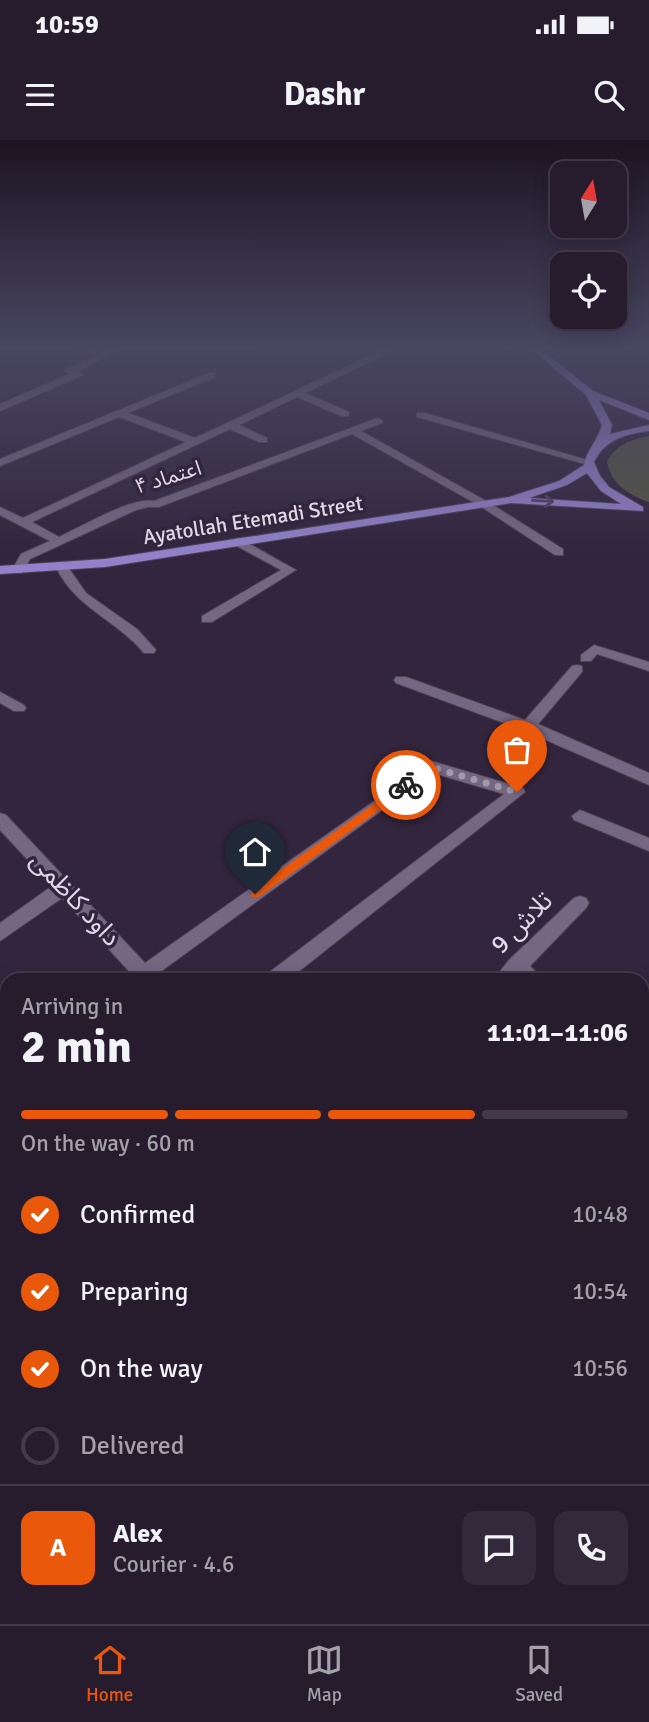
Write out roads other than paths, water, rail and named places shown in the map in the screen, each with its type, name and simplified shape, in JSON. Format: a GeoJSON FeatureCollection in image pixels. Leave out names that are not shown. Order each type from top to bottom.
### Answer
{"type":"FeatureCollection","features":[{"type":"Feature","properties":{"kind":"main road"},"geometry":{"type":"LineString","coordinates":[[603,417],[607,425],[603,441]]}},
{"type":"Feature","properties":{"kind":"main road"},"geometry":{"type":"LineString","coordinates":[[511,500],[563,483],[589,464],[593,450],[603,441],[617,434],[649,428]]}},
{"type":"Feature","properties":{"kind":"main road"},"geometry":{"type":"LineString","coordinates":[[589,464],[597,482],[614,496],[644,511]]}},
{"type":"Feature","properties":{"kind":"main road"},"geometry":{"type":"LineString","coordinates":[[511,500],[644,511]]}},
{"type":"Feature","properties":{"kind":"main road","name":"Ayatollah Etemadi Street"},"geometry":{"type":"LineString","coordinates":[[0,570],[62,567],[511,500]]}},
{"type":"Feature","properties":{"kind":"street"},"geometry":{"type":"LineString","coordinates":[[1,461],[112,417]]}},
{"type":"Feature","properties":{"kind":"street"},"geometry":{"type":"LineString","coordinates":[[129,417],[194,440]]}},
{"type":"Feature","properties":{"kind":"street"},"geometry":{"type":"LineString","coordinates":[[23,522],[244,417]]}},
{"type":"Feature","properties":{"kind":"street"},"geometry":{"type":"LineString","coordinates":[[429,417],[589,464]]}},
{"type":"Feature","properties":{"kind":"street","name":"اعتماد ۴"},"geometry":{"type":"LineString","coordinates":[[18,570],[25,557],[132,508],[147,503],[155,505],[378,421]]}},
{"type":"Feature","properties":{"kind":"street"},"geometry":{"type":"LineString","coordinates":[[229,424],[263,440]]}},
{"type":"Feature","properties":{"kind":"street"},"geometry":{"type":"LineString","coordinates":[[352,430],[484,504],[559,552]]}},
{"type":"Feature","properties":{"kind":"street"},"geometry":{"type":"LineString","coordinates":[[0,510],[58,541]]}},
{"type":"Feature","properties":{"kind":"street"},"geometry":{"type":"LineString","coordinates":[[207,619],[290,570],[239,542]]}},
{"type":"Feature","properties":{"kind":"street"},"geometry":{"type":"LineString","coordinates":[[62,567],[68,581],[82,599],[132,631],[149,650]]}},
{"type":"Feature","properties":{"kind":"street"},"geometry":{"type":"LineString","coordinates":[[528,726],[594,649],[649,667]]}},
{"type":"Feature","properties":{"kind":"street"},"geometry":{"type":"LineString","coordinates":[[401,680],[528,726],[649,779]]}},
{"type":"Feature","properties":{"kind":"street"},"geometry":{"type":"LineString","coordinates":[[0,697],[19,708]]}},
{"type":"Feature","properties":{"kind":"street"},"geometry":{"type":"LineString","coordinates":[[151,973],[431,767],[517,792],[283,973]]}},
{"type":"Feature","properties":{"kind":"street"},"geometry":{"type":"LineString","coordinates":[[580,816],[649,845]]}},
{"type":"Feature","properties":{"kind":"street","name":"داود کاظمی"},"geometry":{"type":"LineString","coordinates":[[0,819],[144,973]]}},
{"type":"Feature","properties":{"kind":"street"},"geometry":{"type":"LineString","coordinates":[[0,933],[64,887]]}},
{"type":"Feature","properties":{"kind":"street","name":"تلاش 9"},"geometry":{"type":"LineString","coordinates":[[510,973],[580,903]]}}]}
